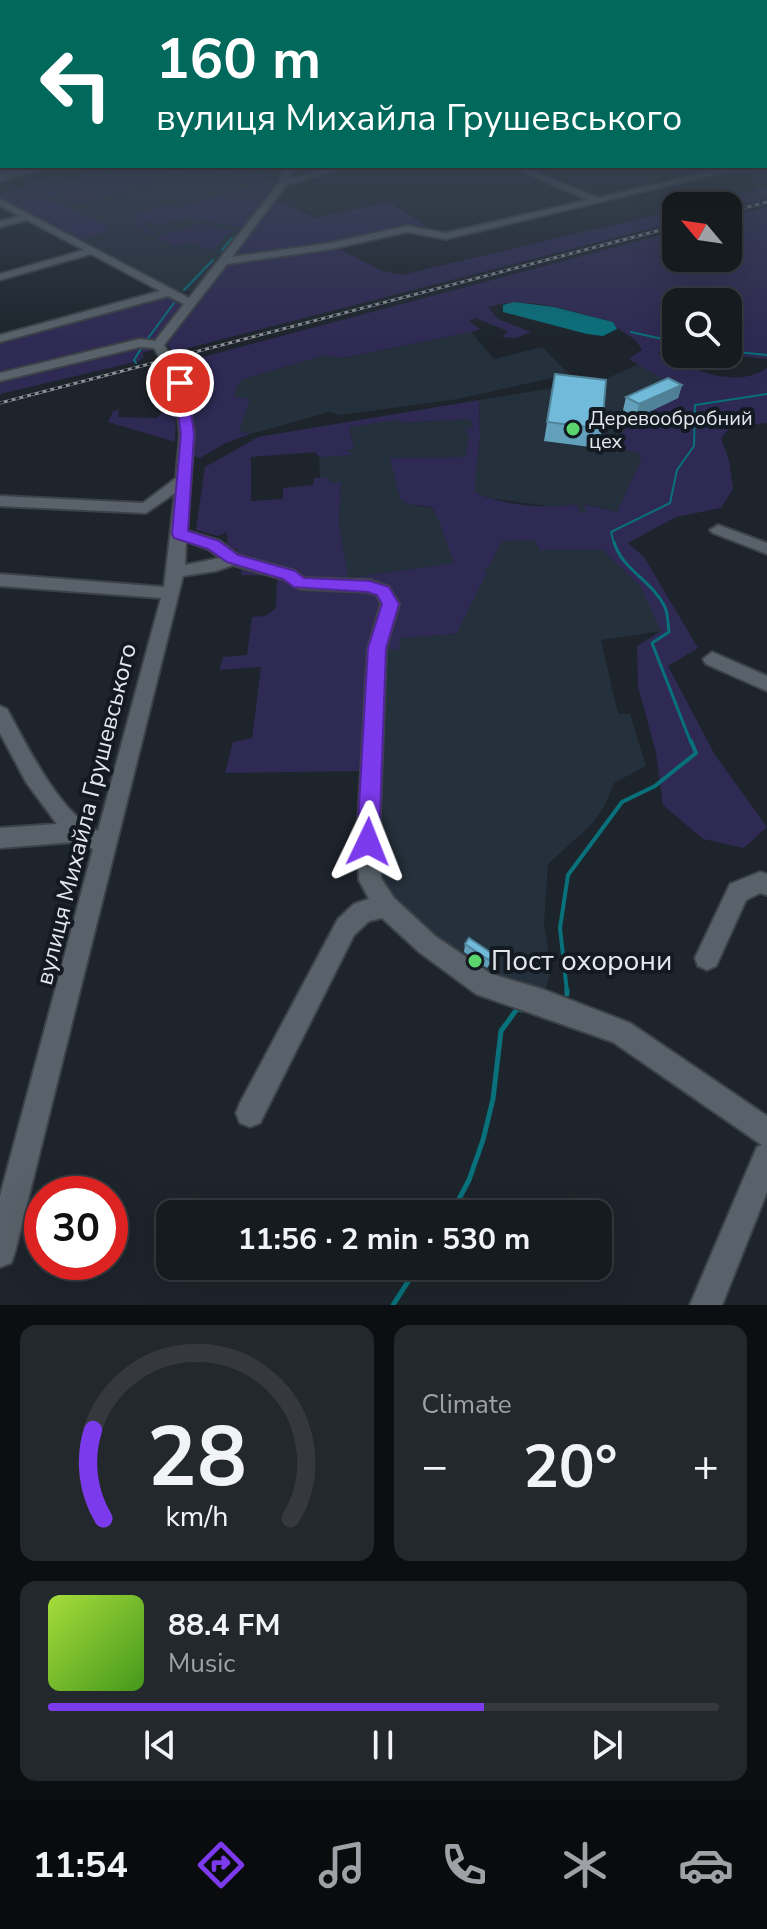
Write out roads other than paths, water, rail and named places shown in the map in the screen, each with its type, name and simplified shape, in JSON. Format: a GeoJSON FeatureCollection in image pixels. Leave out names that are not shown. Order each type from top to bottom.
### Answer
{"type":"FeatureCollection","features":[{"type":"Feature","properties":{"kind":"street"},"geometry":{"type":"LineString","coordinates":[[0,224],[20,219]]}},
{"type":"Feature","properties":{"kind":"street"},"geometry":{"type":"LineString","coordinates":[[31,219],[190,303]]}},
{"type":"Feature","properties":{"kind":"street"},"geometry":{"type":"LineString","coordinates":[[0,377],[140,343],[158,345],[256,219]]}},
{"type":"Feature","properties":{"kind":"street"},"geometry":{"type":"LineString","coordinates":[[224,261],[331,246],[407,229],[446,236],[520,219]]}},
{"type":"Feature","properties":{"kind":"street"},"geometry":{"type":"LineString","coordinates":[[0,277],[92,251]]}},
{"type":"Feature","properties":{"kind":"street"},"geometry":{"type":"LineString","coordinates":[[0,339],[169,292]]}},
{"type":"Feature","properties":{"kind":"street","name":"вулиця Михайла Грушевського"},"geometry":{"type":"LineString","coordinates":[[0,1252],[173,583],[187,434],[180,383],[158,345]]}},
{"type":"Feature","properties":{"kind":"street"},"geometry":{"type":"LineString","coordinates":[[0,501],[146,508],[184,479]]}},
{"type":"Feature","properties":{"kind":"street"},"geometry":{"type":"LineString","coordinates":[[718,530],[767,549]]}},
{"type":"Feature","properties":{"kind":"street"},"geometry":{"type":"LineString","coordinates":[[180,534],[214,545],[232,559],[289,575],[300,583],[370,586],[383,591],[390,604],[377,648],[368,842],[370,880],[386,906],[427,944],[485,985],[542,1002],[621,1032],[767,1133]]}},
{"type":"Feature","properties":{"kind":"street"},"geometry":{"type":"LineString","coordinates":[[0,580],[173,583],[232,559]]}},
{"type":"Feature","properties":{"kind":"street"},"geometry":{"type":"LineString","coordinates":[[712,659],[767,684]]}},
{"type":"Feature","properties":{"kind":"street"},"geometry":{"type":"LineString","coordinates":[[0,714],[33,776],[76,832]]}},
{"type":"Feature","properties":{"kind":"street"},"geometry":{"type":"LineString","coordinates":[[0,838],[76,832],[106,844]]}},
{"type":"Feature","properties":{"kind":"street"},"geometry":{"type":"LineString","coordinates":[[707,958],[738,892],[764,883]]}},
{"type":"Feature","properties":{"kind":"street"},"geometry":{"type":"LineString","coordinates":[[250,1113],[346,927],[362,912],[386,906]]}},
{"type":"Feature","properties":{"kind":"street"},"geometry":{"type":"LineString","coordinates":[[706,1305],[767,1157]]}},
{"type":"Feature","properties":{"kind":"water"},"geometry":{"type":"Polygon","coordinates":[[[514,302],[554,307],[613,322],[617,329],[603,336],[587,334],[503,312],[503,305],[514,302]]]}},
{"type":"Feature","properties":{"kind":"waterway"},"geometry":{"type":"LineString","coordinates":[[222,250],[232,238]]}},
{"type":"Feature","properties":{"kind":"waterway"},"geometry":{"type":"LineString","coordinates":[[184,290],[213,260]]}},
{"type":"Feature","properties":{"kind":"waterway"},"geometry":{"type":"LineString","coordinates":[[146,341],[174,303]]}},
{"type":"Feature","properties":{"kind":"waterway"},"geometry":{"type":"LineString","coordinates":[[631,332],[662,339]]}},
{"type":"Feature","properties":{"kind":"waterway"},"geometry":{"type":"LineString","coordinates":[[136,363],[134,360],[142,347]]}},
{"type":"Feature","properties":{"kind":"waterway"},"geometry":{"type":"LineString","coordinates":[[742,352],[767,355]]}},
{"type":"Feature","properties":{"kind":"waterway"},"geometry":{"type":"LineString","coordinates":[[614,544],[611,532],[670,503],[677,470],[694,446],[695,405],[767,394]]}},
{"type":"Feature","properties":{"kind":"waterway"},"geometry":{"type":"LineString","coordinates":[[614,542],[630,568],[653,589],[665,607],[669,632],[652,643],[691,743]]}},
{"type":"Feature","properties":{"kind":"waterway"},"geometry":{"type":"LineString","coordinates":[[567,992],[560,928],[568,875],[622,802],[655,786],[696,753],[691,741]]}},
{"type":"Feature","properties":{"kind":"waterway"},"geometry":{"type":"LineString","coordinates":[[458,1200],[483,1140],[493,1099],[501,1031],[517,1009],[522,1010]]}},
{"type":"Feature","properties":{"kind":"waterway"},"geometry":{"type":"LineString","coordinates":[[393,1305],[409,1280]]}},
{"type":"Feature","properties":{"kind":"railway"},"geometry":{"type":"LineString","coordinates":[[0,403],[662,230]]}},
{"type":"Feature","properties":{"kind":"place","name":"Деревообробний цех"},"geometry":{"type":"Point","coordinates":[573,429]}},
{"type":"Feature","properties":{"kind":"place","name":"Пост охорони"},"geometry":{"type":"Point","coordinates":[475,961]}}]}
